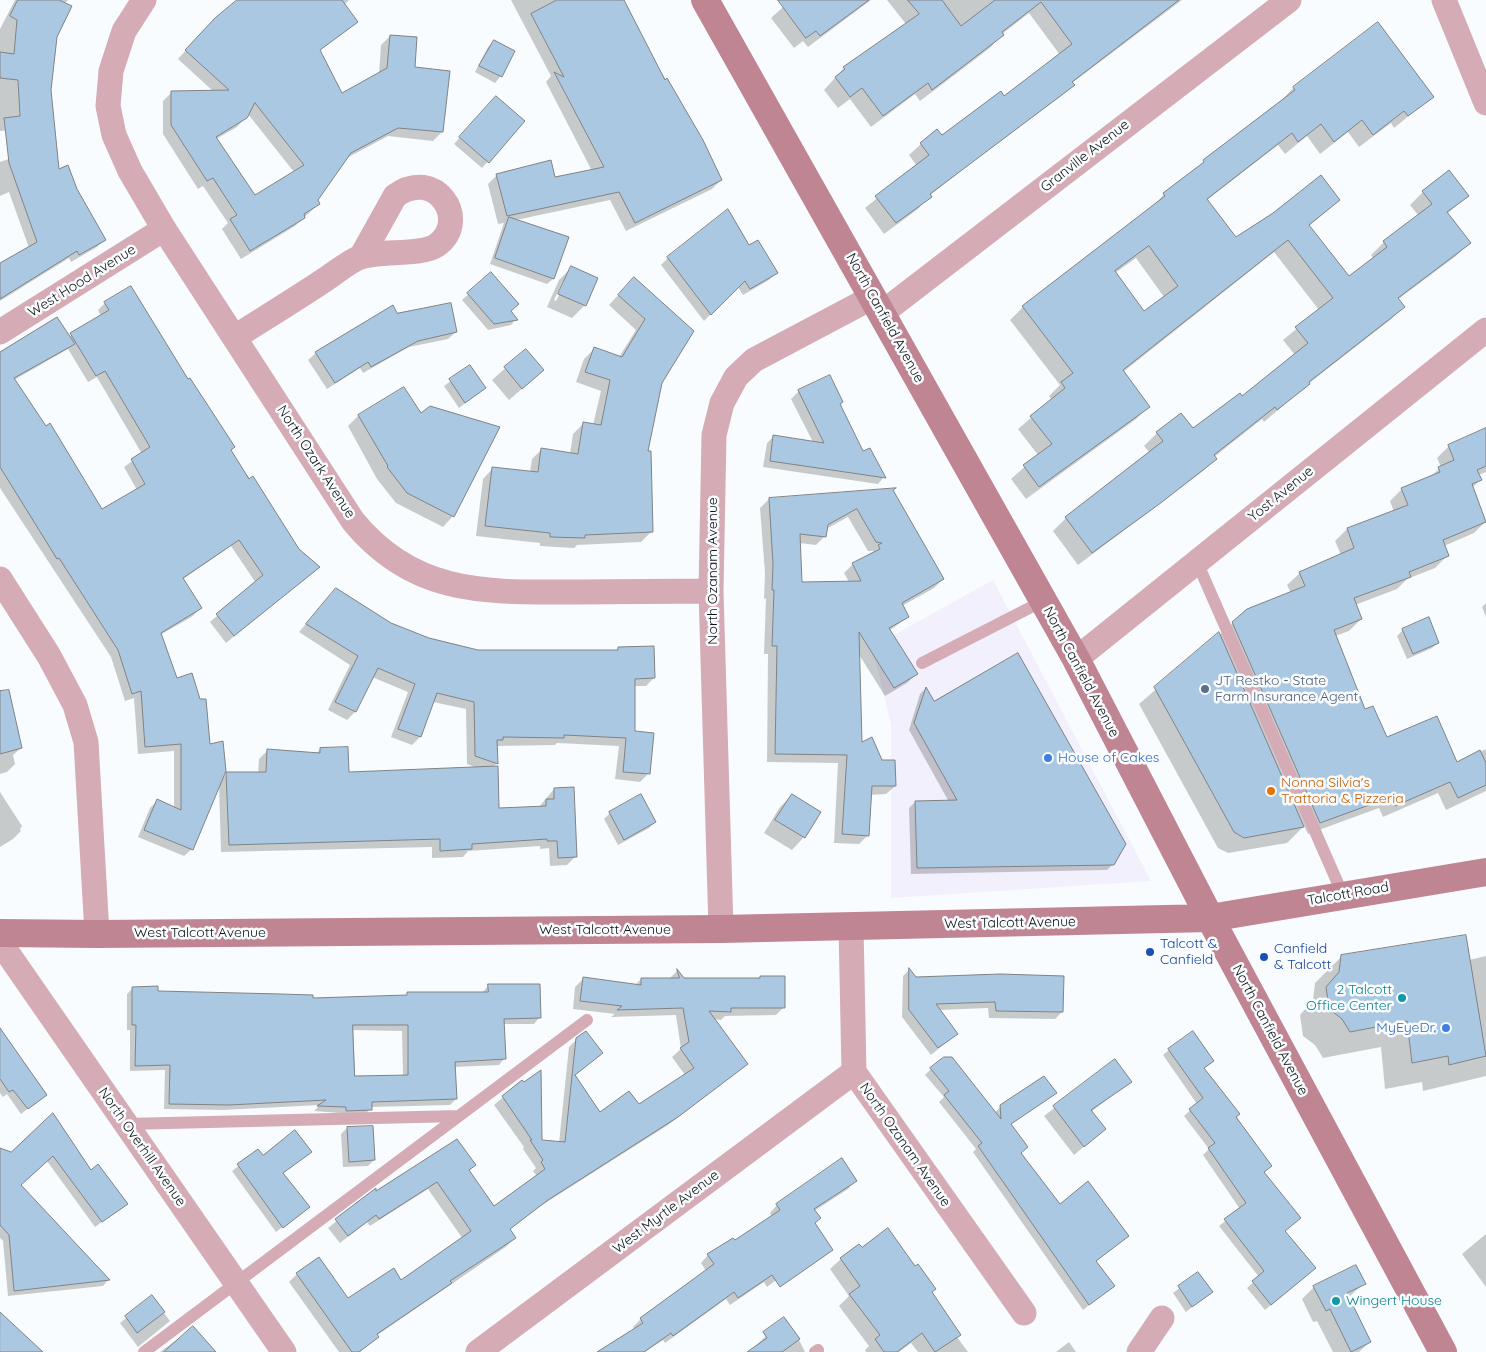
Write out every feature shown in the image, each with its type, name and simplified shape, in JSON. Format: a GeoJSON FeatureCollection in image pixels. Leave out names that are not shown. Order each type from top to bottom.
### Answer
{"type":"FeatureCollection","features":[{"type":"Feature","properties":{"kind":"street","name":"North Ozark Avenue"},"geometry":{"type":"LineString","coordinates":[[144,0],[124,31],[111,71],[108,106],[114,135],[130,171],[164,229],[353,521],[370,542],[405,566],[449,584],[480,591],[711,591]]}},
{"type":"Feature","properties":{"kind":"street","name":"North Canfield Avenue"},"geometry":{"type":"LineString","coordinates":[[704,0],[878,305],[1076,659],[1210,918],[1443,1352]]}},
{"type":"Feature","properties":{"kind":"street","name":"Granville Avenue"},"geometry":{"type":"LineString","coordinates":[[878,305],[1289,0]]}},
{"type":"Feature","properties":{"kind":"street"},"geometry":{"type":"LineString","coordinates":[[1444,0],[1486,103]]}},
{"type":"Feature","properties":{"kind":"street","name":"West Hood Avenue"},"geometry":{"type":"LineString","coordinates":[[0,332],[164,229]]}},
{"type":"Feature","properties":{"kind":"street"},"geometry":{"type":"LineString","coordinates":[[235,337],[361,257]]}},
{"type":"Feature","properties":{"kind":"street","name":"North Ozanam Avenue"},"geometry":{"type":"LineString","coordinates":[[721,929],[711,591],[714,435],[725,397],[736,377],[754,360],[878,305]]}},
{"type":"Feature","properties":{"kind":"street","name":"Yost Avenue"},"geometry":{"type":"LineString","coordinates":[[1076,659],[1486,330]]}},
{"type":"Feature","properties":{"kind":"street"},"geometry":{"type":"LineString","coordinates":[[4,592],[49,656],[75,705],[86,742],[97,934]]}},
{"type":"Feature","properties":{"kind":"street","name":"Talcott Road"},"geometry":{"type":"LineString","coordinates":[[1210,918],[1486,872]]}},
{"type":"Feature","properties":{"kind":"street","name":"West Talcott Avenue"},"geometry":{"type":"LineString","coordinates":[[0,933],[97,934],[721,929],[1210,918]]}},
{"type":"Feature","properties":{"kind":"street","name":"North Ozanam Avenue"},"geometry":{"type":"LineString","coordinates":[[851,926],[854,1072],[1024,1313]]}},
{"type":"Feature","properties":{"kind":"street","name":"North Overhill Avenue"},"geometry":{"type":"LineString","coordinates":[[0,942],[284,1352]]}},
{"type":"Feature","properties":{"kind":"street","name":"West Myrtle Avenue"},"geometry":{"type":"LineString","coordinates":[[478,1352],[854,1072]]}},
{"type":"Feature","properties":{"kind":"street"},"geometry":{"type":"LineString","coordinates":[[1139,1352],[1162,1318]]}},
{"type":"Feature","properties":{"kind":"lane"},"geometry":{"type":"LineString","coordinates":[[1197,562],[1343,895]]}},
{"type":"Feature","properties":{"kind":"lane"},"geometry":{"type":"LineString","coordinates":[[922,663],[1043,601]]}},
{"type":"Feature","properties":{"kind":"lane"},"geometry":{"type":"LineString","coordinates":[[144,1352],[587,1020]]}},
{"type":"Feature","properties":{"kind":"lane"},"geometry":{"type":"LineString","coordinates":[[126,1124],[459,1116]]}},
{"type":"Feature","properties":{"kind":"shaded area"},"geometry":{"type":"Polygon","coordinates":[[[993,580],[1151,881],[891,898],[891,725],[872,647],[993,580]]]}},
{"type":"Feature","properties":{"kind":"building"},"geometry":{"type":"Polygon","coordinates":[[[18,0],[59,0],[72,6],[57,37],[51,90],[59,169],[68,165],[77,189],[106,240],[79,255],[77,251],[0,299],[0,263],[37,242],[9,163],[4,118],[20,116],[18,80],[0,78],[0,52],[14,54],[17,20],[10,16],[18,0]]]}},
{"type":"Feature","properties":{"kind":"building"},"geometry":{"type":"Polygon","coordinates":[[[237,0],[342,0],[358,22],[320,50],[342,93],[387,68],[390,35],[417,37],[415,67],[450,71],[443,132],[398,128],[351,153],[318,200],[320,204],[304,214],[305,218],[250,251],[230,219],[237,215],[213,178],[207,181],[171,125],[171,91],[229,90],[185,50],[215,18],[237,0]],[[255,103],[247,118],[216,137],[255,195],[304,165],[255,103]]]}},
{"type":"Feature","properties":{"kind":"building"},"geometry":{"type":"Polygon","coordinates":[[[557,0],[624,0],[665,80],[667,78],[703,140],[722,180],[635,223],[619,192],[507,216],[496,174],[551,160],[555,177],[604,167],[554,72],[564,77],[531,14],[557,0]]]}},
{"type":"Feature","properties":{"kind":"building"},"geometry":{"type":"Polygon","coordinates":[[[778,0],[869,0],[820,36],[816,31],[806,38],[778,0]]]}},
{"type":"Feature","properties":{"kind":"building"},"geometry":{"type":"Polygon","coordinates":[[[908,0],[942,0],[961,26],[995,0],[1179,0],[1072,82],[1075,85],[930,194],[932,197],[896,223],[875,196],[929,155],[920,143],[937,129],[942,135],[1001,91],[1004,96],[1072,44],[1041,2],[1002,32],[1004,35],[932,90],[928,83],[883,116],[862,88],[850,97],[835,77],[845,69],[843,67],[919,14],[908,0]]]}},
{"type":"Feature","properties":{"kind":"building"},"geometry":{"type":"Polygon","coordinates":[[[1378,22],[1434,97],[1408,116],[1404,111],[1373,135],[1362,120],[1334,142],[1321,124],[1298,142],[1292,133],[1207,199],[1236,237],[1273,213],[1321,175],[1340,200],[1309,225],[1349,276],[1387,247],[1383,241],[1432,204],[1422,191],[1449,170],[1469,196],[1447,212],[1471,243],[1398,298],[1405,307],[1309,382],[1310,384],[1277,410],[1275,407],[1214,455],[1217,459],[1092,553],[1065,517],[1163,441],[1156,432],[1181,413],[1193,428],[1240,393],[1242,396],[1308,343],[1295,327],[1333,298],[1288,240],[1123,370],[1150,407],[1039,487],[1023,465],[1052,444],[1030,416],[1065,388],[1061,382],[1073,373],[1022,306],[1165,196],[1163,193],[1204,162],[1203,160],[1295,90],[1293,87],[1378,22]],[[1149,246],[1115,271],[1144,311],[1178,286],[1149,246]]]}},
{"type":"Feature","properties":{"kind":"building"},"geometry":{"type":"Polygon","coordinates":[[[494,40],[515,51],[502,77],[479,66],[494,40]]]}},
{"type":"Feature","properties":{"kind":"building"},"geometry":{"type":"Polygon","coordinates":[[[496,96],[525,121],[489,163],[459,137],[496,96]]]}},
{"type":"Feature","properties":{"kind":"building"},"geometry":{"type":"Polygon","coordinates":[[[728,209],[749,245],[758,240],[778,273],[750,289],[745,281],[711,315],[667,257],[728,209]]]}},
{"type":"Feature","properties":{"kind":"building"},"geometry":{"type":"Polygon","coordinates":[[[509,217],[569,237],[554,279],[495,258],[509,217]]]}},
{"type":"Feature","properties":{"kind":"building"},"geometry":{"type":"Polygon","coordinates":[[[571,266],[598,278],[586,306],[558,294],[571,266]]]}},
{"type":"Feature","properties":{"kind":"building"},"geometry":{"type":"Polygon","coordinates":[[[491,272],[519,304],[511,311],[518,320],[494,324],[467,293],[491,272]]]}},
{"type":"Feature","properties":{"kind":"building"},"geometry":{"type":"Polygon","coordinates":[[[634,277],[694,331],[662,383],[648,451],[651,451],[653,532],[585,535],[585,538],[550,537],[550,533],[485,526],[492,467],[538,472],[541,448],[578,454],[583,422],[601,425],[610,380],[585,372],[594,347],[622,357],[645,319],[618,295],[634,277]]]}},
{"type":"Feature","properties":{"kind":"building"},"geometry":{"type":"Polygon","coordinates":[[[131,286],[188,379],[190,378],[235,447],[231,450],[249,479],[253,476],[299,549],[320,567],[234,636],[216,614],[263,575],[239,540],[183,578],[202,608],[161,633],[177,678],[192,673],[200,699],[206,699],[210,744],[223,741],[226,771],[193,850],[144,830],[157,799],[181,810],[181,744],[145,747],[141,691],[132,694],[118,650],[59,558],[57,559],[0,467],[0,352],[57,317],[75,344],[14,378],[46,426],[50,423],[102,509],[145,484],[131,459],[150,447],[105,371],[96,376],[70,333],[109,310],[104,302],[131,286]]]}},
{"type":"Feature","properties":{"kind":"building"},"geometry":{"type":"Polygon","coordinates":[[[451,303],[457,332],[418,341],[371,367],[368,362],[335,383],[315,352],[393,305],[397,313],[451,303]]]}},
{"type":"Feature","properties":{"kind":"building"},"geometry":{"type":"Polygon","coordinates":[[[526,349],[544,370],[522,389],[504,367],[526,349]]]}},
{"type":"Feature","properties":{"kind":"building"},"geometry":{"type":"Polygon","coordinates":[[[470,365],[486,388],[465,403],[449,379],[470,365]]]}},
{"type":"Feature","properties":{"kind":"building"},"geometry":{"type":"Polygon","coordinates":[[[830,375],[843,402],[840,404],[863,451],[870,448],[886,478],[770,461],[773,435],[824,443],[798,390],[830,375]]]}},
{"type":"Feature","properties":{"kind":"building"},"geometry":{"type":"Polygon","coordinates":[[[404,387],[421,413],[430,406],[500,427],[454,517],[407,493],[387,467],[358,415],[404,387]]]}},
{"type":"Feature","properties":{"kind":"building"},"geometry":{"type":"Polygon","coordinates":[[[1486,428],[1486,466],[1477,470],[1482,480],[1472,484],[1486,522],[1443,540],[1449,556],[1409,572],[1411,577],[1354,598],[1362,619],[1334,630],[1365,709],[1373,706],[1387,737],[1437,716],[1457,762],[1480,750],[1486,763],[1486,785],[1458,798],[1450,782],[1395,806],[1391,797],[1320,823],[1232,622],[1247,609],[1305,586],[1299,572],[1354,548],[1347,528],[1408,505],[1401,488],[1440,472],[1438,467],[1454,460],[1448,445],[1486,428]]]}},
{"type":"Feature","properties":{"kind":"building"},"geometry":{"type":"Polygon","coordinates":[[[896,488],[893,490],[944,579],[902,603],[909,617],[889,628],[918,674],[894,688],[859,632],[862,742],[872,737],[882,760],[895,760],[896,786],[872,786],[869,836],[842,834],[847,755],[775,754],[777,646],[772,646],[774,590],[772,590],[773,564],[769,498],[896,488]],[[857,509],[828,525],[826,537],[800,534],[802,582],[861,581],[852,563],[880,549],[878,545],[882,543],[876,542],[857,509]]]}},
{"type":"Feature","properties":{"kind":"building"},"geometry":{"type":"Polygon","coordinates":[[[336,588],[391,623],[429,638],[478,650],[618,650],[618,647],[654,646],[655,678],[635,679],[635,731],[654,733],[650,774],[623,772],[626,738],[564,735],[564,738],[503,737],[503,740],[497,740],[498,764],[475,756],[474,702],[437,693],[421,737],[398,729],[415,684],[378,668],[356,712],[335,702],[358,656],[306,624],[336,588]]]}},
{"type":"Feature","properties":{"kind":"building"},"geometry":{"type":"Polygon","coordinates":[[[1429,617],[1439,643],[1413,654],[1402,629],[1429,617]]]}},
{"type":"Feature","properties":{"kind":"building"},"geometry":{"type":"Polygon","coordinates":[[[1219,632],[1304,827],[1244,838],[1234,832],[1154,687],[1219,632]]]}},
{"type":"Feature","properties":{"kind":"building"},"geometry":{"type":"Polygon","coordinates":[[[1018,653],[1126,844],[1114,865],[917,868],[915,801],[957,800],[914,723],[926,687],[934,701],[1018,653]]]}},
{"type":"Feature","properties":{"kind":"building"},"geometry":{"type":"Polygon","coordinates":[[[9,690],[22,748],[0,754],[0,691],[9,690]]]}},
{"type":"Feature","properties":{"kind":"building"},"geometry":{"type":"Polygon","coordinates":[[[348,747],[349,772],[498,766],[499,808],[546,806],[546,799],[554,799],[554,788],[574,787],[577,857],[558,858],[557,841],[547,841],[547,839],[472,844],[472,849],[440,851],[440,839],[229,845],[226,772],[266,772],[267,749],[320,753],[320,748],[348,747]]]}},
{"type":"Feature","properties":{"kind":"building"},"geometry":{"type":"Polygon","coordinates":[[[641,794],[656,822],[624,840],[609,812],[641,794]]]}},
{"type":"Feature","properties":{"kind":"building"},"geometry":{"type":"Polygon","coordinates":[[[792,794],[821,812],[805,838],[775,820],[792,794]]]}},
{"type":"Feature","properties":{"kind":"building","name":"2 Talcott Office Center"},"geometry":{"type":"Polygon","coordinates":[[[1466,935],[1486,1056],[1449,1065],[1448,1056],[1412,1063],[1407,1021],[1350,1032],[1342,1019],[1329,1009],[1326,987],[1339,972],[1341,955],[1466,935]]]}},
{"type":"Feature","properties":{"kind":"building"},"geometry":{"type":"Polygon","coordinates":[[[909,968],[916,977],[1000,974],[1064,976],[1063,1012],[996,1011],[995,1002],[936,1004],[958,1034],[938,1048],[909,1010],[909,968]]]}},
{"type":"Feature","properties":{"kind":"building"},"geometry":{"type":"Polygon","coordinates":[[[677,969],[684,978],[760,978],[760,976],[785,976],[785,1008],[731,1008],[731,1012],[709,1011],[748,1064],[678,1117],[548,1200],[510,1229],[516,1238],[450,1281],[452,1283],[377,1334],[379,1337],[359,1352],[352,1352],[296,1273],[319,1257],[348,1298],[394,1268],[401,1280],[471,1231],[437,1182],[379,1219],[376,1215],[348,1236],[335,1219],[376,1188],[376,1191],[457,1139],[476,1165],[469,1170],[494,1206],[545,1169],[541,1162],[543,1160],[530,1140],[532,1140],[502,1096],[522,1080],[524,1082],[541,1070],[542,1140],[565,1142],[576,1038],[586,1031],[603,1053],[575,1075],[600,1112],[629,1091],[639,1104],[694,1068],[680,1048],[689,1042],[683,1008],[617,1010],[622,1006],[580,1001],[583,977],[641,985],[641,978],[679,978],[677,969]]]}},
{"type":"Feature","properties":{"kind":"building"},"geometry":{"type":"Polygon","coordinates":[[[488,984],[540,984],[541,1018],[504,1019],[506,1059],[455,1062],[457,1099],[372,1102],[372,1110],[346,1111],[346,1107],[317,1106],[326,1100],[229,1105],[169,1104],[170,1065],[135,1066],[136,1025],[132,1025],[132,987],[158,986],[158,991],[313,995],[313,998],[407,995],[407,992],[488,992],[488,984]],[[353,1025],[355,1076],[408,1075],[408,1025],[353,1025]]]}},
{"type":"Feature","properties":{"kind":"building"},"geometry":{"type":"Polygon","coordinates":[[[0,1028],[47,1095],[28,1109],[13,1090],[9,1092],[0,1079],[0,1028]]]}},
{"type":"Feature","properties":{"kind":"building"},"geometry":{"type":"Polygon","coordinates":[[[1193,1031],[1214,1061],[1204,1068],[1240,1114],[1236,1117],[1272,1166],[1264,1172],[1301,1218],[1285,1231],[1316,1268],[1271,1305],[1252,1281],[1264,1271],[1224,1219],[1246,1203],[1208,1148],[1215,1143],[1189,1109],[1203,1098],[1168,1049],[1193,1031]]]}},
{"type":"Feature","properties":{"kind":"building"},"geometry":{"type":"Polygon","coordinates":[[[944,1057],[952,1057],[1001,1119],[1000,1105],[1044,1076],[1057,1093],[1011,1124],[1028,1147],[1021,1153],[1060,1204],[1088,1181],[1129,1236],[1096,1261],[1115,1286],[1089,1305],[978,1146],[982,1143],[944,1095],[949,1091],[930,1068],[944,1057]]]}},
{"type":"Feature","properties":{"kind":"building"},"geometry":{"type":"Polygon","coordinates":[[[1115,1059],[1132,1082],[1091,1110],[1106,1129],[1084,1147],[1053,1106],[1115,1059]]]}},
{"type":"Feature","properties":{"kind":"building"},"geometry":{"type":"Polygon","coordinates":[[[53,1113],[91,1170],[98,1164],[128,1204],[102,1222],[53,1156],[21,1185],[110,1280],[14,1291],[9,1235],[0,1225],[0,1148],[11,1152],[53,1113]]]}},
{"type":"Feature","properties":{"kind":"building"},"geometry":{"type":"Polygon","coordinates":[[[373,1126],[375,1160],[349,1162],[347,1127],[373,1126]]]}},
{"type":"Feature","properties":{"kind":"building"},"geometry":{"type":"Polygon","coordinates":[[[295,1130],[312,1152],[283,1173],[310,1207],[283,1228],[237,1164],[258,1149],[263,1155],[295,1130]]]}},
{"type":"Feature","properties":{"kind":"building"},"geometry":{"type":"Polygon","coordinates":[[[842,1158],[857,1181],[814,1209],[821,1218],[815,1223],[833,1250],[780,1287],[772,1275],[738,1298],[734,1292],[673,1336],[671,1333],[644,1352],[597,1352],[643,1323],[640,1318],[714,1264],[707,1254],[733,1238],[735,1240],[780,1210],[776,1204],[842,1158]]]}},
{"type":"Feature","properties":{"kind":"building"},"geometry":{"type":"Polygon","coordinates":[[[888,1228],[915,1266],[918,1264],[936,1289],[932,1292],[961,1335],[935,1352],[922,1333],[897,1352],[884,1352],[875,1339],[880,1335],[849,1294],[860,1286],[840,1258],[859,1244],[862,1247],[888,1228]]]}},
{"type":"Feature","properties":{"kind":"building","name":"Wingert House"},"geometry":{"type":"Polygon","coordinates":[[[1356,1265],[1366,1284],[1347,1293],[1371,1342],[1351,1352],[1330,1309],[1326,1311],[1313,1286],[1356,1265]]]}},
{"type":"Feature","properties":{"kind":"building"},"geometry":{"type":"Polygon","coordinates":[[[1198,1272],[1213,1292],[1192,1307],[1178,1286],[1198,1272]]]}},
{"type":"Feature","properties":{"kind":"building"},"geometry":{"type":"Polygon","coordinates":[[[152,1295],[165,1312],[137,1333],[125,1316],[152,1295]]]}},
{"type":"Feature","properties":{"kind":"building"},"geometry":{"type":"Polygon","coordinates":[[[0,1312],[43,1352],[0,1352],[0,1312]]]}},
{"type":"Feature","properties":{"kind":"building"},"geometry":{"type":"Polygon","coordinates":[[[784,1317],[800,1339],[782,1352],[747,1352],[767,1338],[763,1332],[784,1317]]]}},
{"type":"Feature","properties":{"kind":"building"},"geometry":{"type":"Polygon","coordinates":[[[193,1326],[216,1352],[164,1352],[193,1326]]]}},
{"type":"Feature","properties":{"kind":"place","name":"JT Restko - State Farm Insurance Agent"},"geometry":{"type":"Point","coordinates":[1205,689]}},
{"type":"Feature","properties":{"kind":"place","name":"House of Cakes"},"geometry":{"type":"Point","coordinates":[1048,758]}},
{"type":"Feature","properties":{"kind":"place","name":"Nonna Silvia's Trattoria & Pizzeria"},"geometry":{"type":"Point","coordinates":[1271,791]}},
{"type":"Feature","properties":{"kind":"place","name":"Talcott & Canfield"},"geometry":{"type":"Point","coordinates":[1150,952]}},
{"type":"Feature","properties":{"kind":"place","name":"Canfield & Talcott"},"geometry":{"type":"Point","coordinates":[1264,957]}},
{"type":"Feature","properties":{"kind":"place","name":"2 Talcott Office Center"},"geometry":{"type":"Point","coordinates":[1402,998]}},
{"type":"Feature","properties":{"kind":"place","name":"MyEyeDr."},"geometry":{"type":"Point","coordinates":[1446,1028]}},
{"type":"Feature","properties":{"kind":"place","name":"Wingert House"},"geometry":{"type":"Point","coordinates":[1336,1301]}}]}
